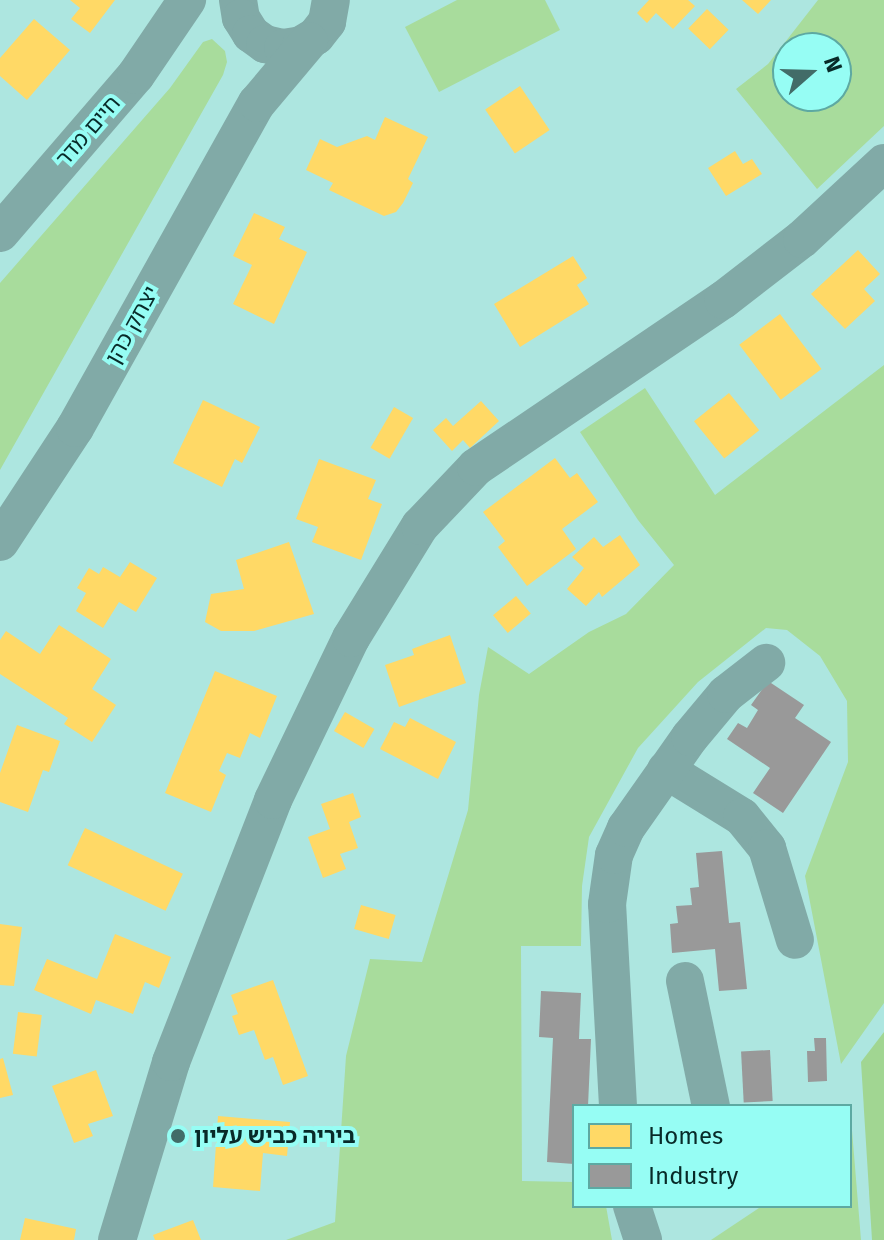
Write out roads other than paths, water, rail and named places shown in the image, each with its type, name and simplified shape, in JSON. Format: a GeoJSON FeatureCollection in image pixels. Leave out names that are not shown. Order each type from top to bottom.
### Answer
{"type":"FeatureCollection","features":[{"type":"Feature","properties":{"kind":"street","name":"חיים מדר"},"geometry":{"type":"LineString","coordinates":[[0,233],[136,75],[183,7],[232,13],[245,20],[265,44],[283,48],[328,16]]}},
{"type":"Feature","properties":{"kind":"street","name":"יצחק כהן"},"geometry":{"type":"LineString","coordinates":[[0,542],[75,428],[257,103],[328,16]]}},
{"type":"Feature","properties":{"kind":"street","name":"יצחק כהן"},"geometry":{"type":"LineString","coordinates":[[245,20],[260,67],[257,103]]}},
{"type":"Feature","properties":{"kind":"street"},"geometry":{"type":"LineString","coordinates":[[117,1240],[166,1075],[268,811],[351,638],[420,526],[476,467],[723,300],[802,239],[884,163]]}},
{"type":"Feature","properties":{"kind":"street"},"geometry":{"type":"LineString","coordinates":[[618,1104],[607,904],[612,867],[626,828],[666,770],[726,694],[766,663]]}},
{"type":"Feature","properties":{"kind":"street"},"geometry":{"type":"LineString","coordinates":[[666,770],[742,817],[767,848],[785,897],[795,940]]}},
{"type":"Feature","properties":{"kind":"street"},"geometry":{"type":"LineString","coordinates":[[685,981],[711,1104]]}},
{"type":"Feature","properties":{"kind":"place","name":"ביריה כביש עליון"},"geometry":{"type":"Point","coordinates":[178,1136]}}]}
